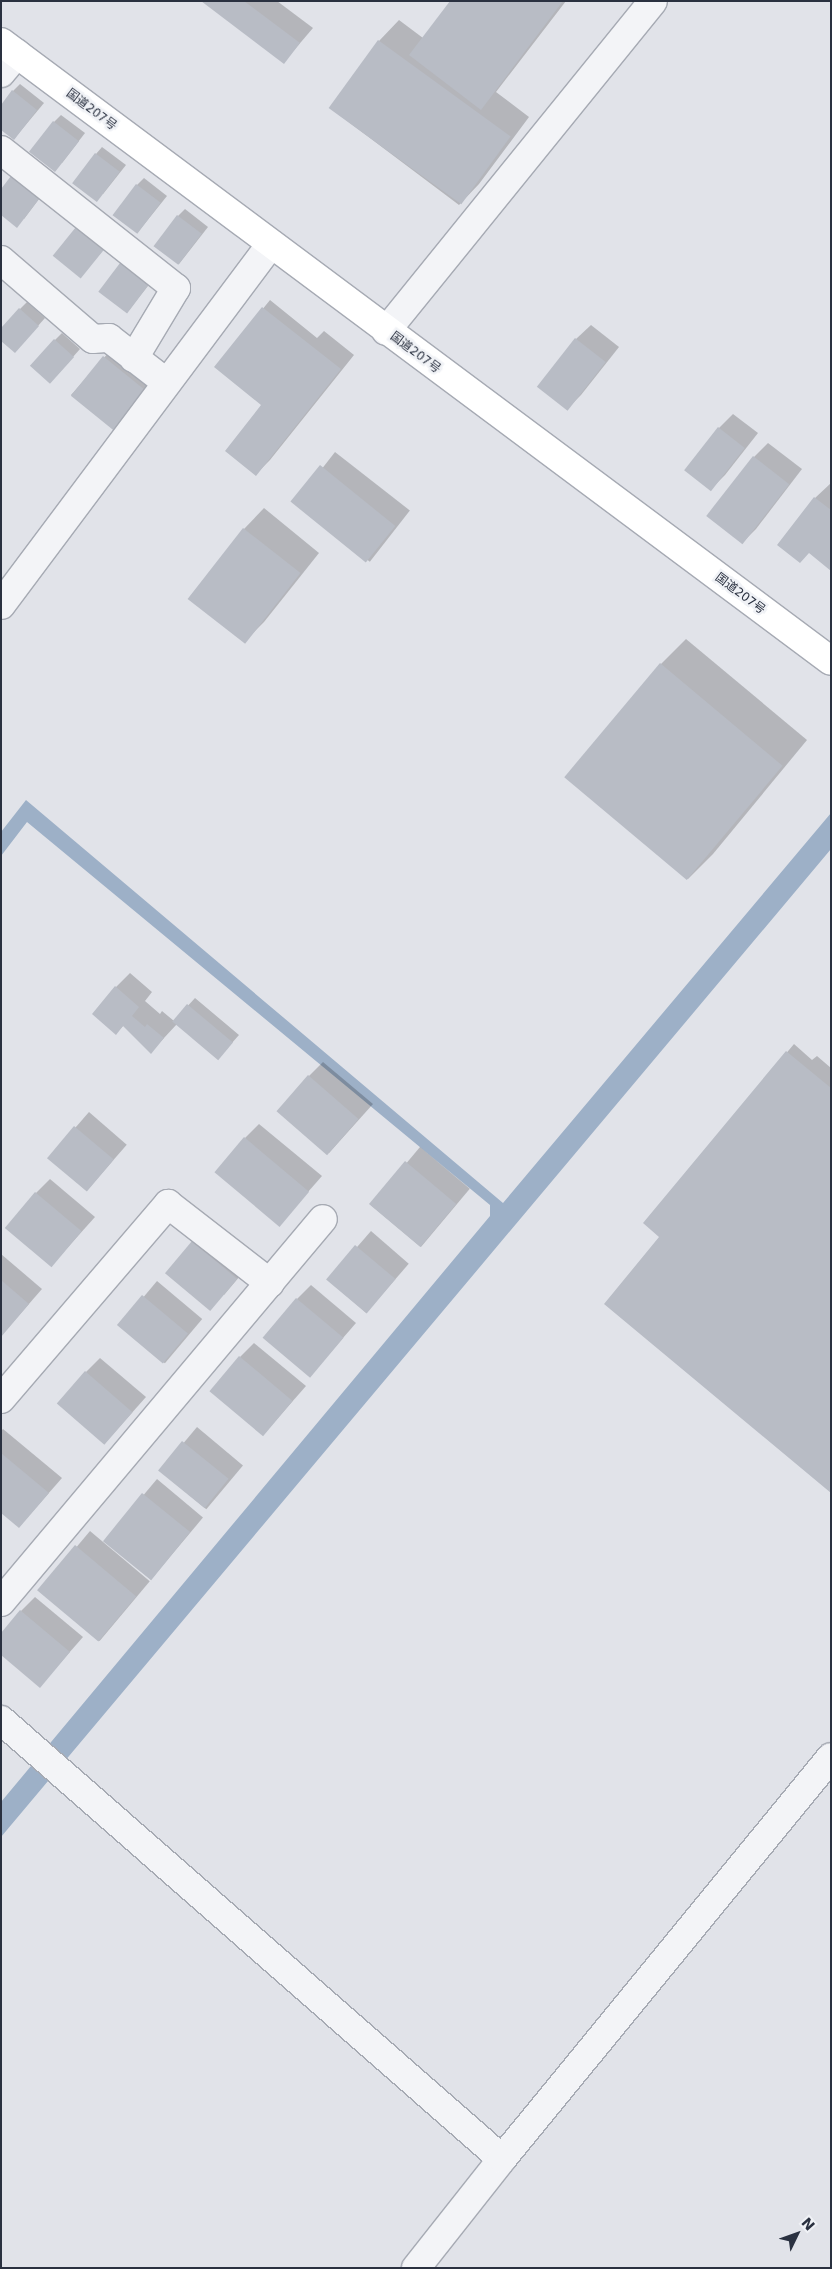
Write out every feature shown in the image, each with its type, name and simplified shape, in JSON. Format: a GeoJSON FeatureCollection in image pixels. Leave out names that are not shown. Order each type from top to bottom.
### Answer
{"type":"FeatureCollection","features":[{"type":"Feature","properties":{"kind":"highway","name":"国道207号"},"geometry":{"type":"LineString","coordinates":[[6,56],[271,244],[386,332],[831,661]]}},
{"type":"Feature","properties":{"kind":"street"},"geometry":{"type":"LineString","coordinates":[[386,332],[653,1]]}},
{"type":"Feature","properties":{"kind":"street"},"geometry":{"type":"LineString","coordinates":[[1,150],[176,288],[134,358]]}},
{"type":"Feature","properties":{"kind":"street"},"geometry":{"type":"LineString","coordinates":[[1,605],[271,244]]}},
{"type":"Feature","properties":{"kind":"street"},"geometry":{"type":"LineString","coordinates":[[1,260],[93,339],[109,338],[166,383]]}},
{"type":"Feature","properties":{"kind":"street"},"geometry":{"type":"LineString","coordinates":[[1,1399],[168,1204],[270,1283]]}},
{"type":"Feature","properties":{"kind":"street"},"geometry":{"type":"LineString","coordinates":[[1,1602],[323,1219]]}},
{"type":"Feature","properties":{"kind":"street"},"geometry":{"type":"LineString","coordinates":[[1,1720],[502,2159]]}},
{"type":"Feature","properties":{"kind":"street"},"geometry":{"type":"LineString","coordinates":[[416,2268],[502,2159],[831,1757]]}},
{"type":"Feature","properties":{"kind":"water"},"geometry":{"type":"Polygon","coordinates":[[[26,800],[503,1203],[831,813],[831,849],[1,1837],[1,1802],[490,1216],[490,1205],[27,822],[1,856],[1,832],[26,800]]]}},
{"type":"Feature","properties":{"kind":"building"},"geometry":{"type":"Polygon","coordinates":[[[201,1],[244,1],[300,43],[284,64],[201,1]]]}},
{"type":"Feature","properties":{"kind":"building"},"geometry":{"type":"Polygon","coordinates":[[[450,1],[563,1],[481,110],[409,55],[450,1]]]}},
{"type":"Feature","properties":{"kind":"building"},"geometry":{"type":"Polygon","coordinates":[[[378,40],[511,136],[461,204],[329,108],[378,40]]]}},
{"type":"Feature","properties":{"kind":"building"},"geometry":{"type":"Polygon","coordinates":[[[12,90],[37,110],[14,140],[1,130],[1,105],[12,90]]]}},
{"type":"Feature","properties":{"kind":"building"},"geometry":{"type":"Polygon","coordinates":[[[53,121],[79,141],[55,172],[29,152],[53,121]]]}},
{"type":"Feature","properties":{"kind":"building"},"geometry":{"type":"Polygon","coordinates":[[[95,153],[120,172],[97,202],[72,183],[95,153]]]}},
{"type":"Feature","properties":{"kind":"building"},"geometry":{"type":"Polygon","coordinates":[[[11,176],[39,199],[17,228],[1,215],[1,189],[11,176]]]}},
{"type":"Feature","properties":{"kind":"building"},"geometry":{"type":"Polygon","coordinates":[[[136,184],[161,203],[137,234],[113,215],[136,184]]]}},
{"type":"Feature","properties":{"kind":"building"},"geometry":{"type":"Polygon","coordinates":[[[177,215],[202,234],[178,265],[154,246],[177,215]]]}},
{"type":"Feature","properties":{"kind":"building"},"geometry":{"type":"Polygon","coordinates":[[[76,227],[104,250],[81,278],[53,256],[76,227]]]}},
{"type":"Feature","properties":{"kind":"building"},"geometry":{"type":"Polygon","coordinates":[[[120,263],[149,285],[127,313],[98,292],[120,263]]]}},
{"type":"Feature","properties":{"kind":"building"},"geometry":{"type":"Polygon","coordinates":[[[262,307],[341,369],[256,476],[225,451],[261,405],[214,367],[262,307]]]}},
{"type":"Feature","properties":{"kind":"building"},"geometry":{"type":"Polygon","coordinates":[[[19,308],[39,326],[15,353],[1,341],[1,328],[19,308]]]}},
{"type":"Feature","properties":{"kind":"building"},"geometry":{"type":"Polygon","coordinates":[[[575,338],[606,362],[568,411],[537,387],[575,338]]]}},
{"type":"Feature","properties":{"kind":"building"},"geometry":{"type":"Polygon","coordinates":[[[54,339],[74,357],[50,384],[30,366],[54,339]]]}},
{"type":"Feature","properties":{"kind":"building"},"geometry":{"type":"Polygon","coordinates":[[[103,356],[148,393],[116,432],[71,396],[103,356]]]}},
{"type":"Feature","properties":{"kind":"building"},"geometry":{"type":"Polygon","coordinates":[[[718,427],[745,448],[711,491],[684,470],[718,427]]]}},
{"type":"Feature","properties":{"kind":"building"},"geometry":{"type":"Polygon","coordinates":[[[753,456],[789,484],[742,544],[706,516],[753,456]]]}},
{"type":"Feature","properties":{"kind":"building"},"geometry":{"type":"Polygon","coordinates":[[[320,465],[395,526],[366,563],[290,502],[320,465]]]}},
{"type":"Feature","properties":{"kind":"building"},"geometry":{"type":"Polygon","coordinates":[[[814,497],[831,510],[831,571],[809,553],[800,563],[777,545],[814,497]]]}},
{"type":"Feature","properties":{"kind":"building"},"geometry":{"type":"Polygon","coordinates":[[[243,528],[301,573],[245,644],[188,599],[243,528]]]}},
{"type":"Feature","properties":{"kind":"building"},"geometry":{"type":"Polygon","coordinates":[[[660,663],[783,766],[687,880],[564,777],[660,663]]]}},
{"type":"Feature","properties":{"kind":"building"},"geometry":{"type":"Polygon","coordinates":[[[115,986],[139,1007],[132,1016],[145,1027],[147,1024],[164,1038],[151,1054],[123,1026],[116,1035],[92,1014],[115,986]]]}},
{"type":"Feature","properties":{"kind":"building"},"geometry":{"type":"Polygon","coordinates":[[[187,1004],[233,1043],[218,1060],[172,1022],[187,1004]]]}},
{"type":"Feature","properties":{"kind":"building"},"geometry":{"type":"Polygon","coordinates":[[[786,1051],[831,1088],[831,1493],[604,1304],[659,1237],[643,1223],[786,1051]]]}},
{"type":"Feature","properties":{"kind":"building"},"geometry":{"type":"Polygon","coordinates":[[[308,1075],[359,1119],[327,1155],[277,1111],[308,1075]]]}},
{"type":"Feature","properties":{"kind":"building"},"geometry":{"type":"Polygon","coordinates":[[[74,1126],[114,1159],[87,1192],[47,1158],[74,1126]]]}},
{"type":"Feature","properties":{"kind":"building"},"geometry":{"type":"Polygon","coordinates":[[[244,1137],[309,1192],[280,1227],[214,1172],[244,1137]]]}},
{"type":"Feature","properties":{"kind":"building"},"geometry":{"type":"Polygon","coordinates":[[[405,1161],[456,1204],[420,1247],[369,1204],[405,1161]]]}},
{"type":"Feature","properties":{"kind":"building"},"geometry":{"type":"Polygon","coordinates":[[[35,1192],[82,1231],[52,1267],[5,1228],[35,1192]]]}},
{"type":"Feature","properties":{"kind":"building"},"geometry":{"type":"Polygon","coordinates":[[[192,1241],[237,1279],[210,1311],[165,1273],[192,1241]]]}},
{"type":"Feature","properties":{"kind":"building"},"geometry":{"type":"Polygon","coordinates":[[[355,1245],[396,1279],[367,1314],[326,1279],[355,1245]]]}},
{"type":"Feature","properties":{"kind":"building"},"geometry":{"type":"Polygon","coordinates":[[[1,1280],[29,1304],[1,1337],[1,1280]]]}},
{"type":"Feature","properties":{"kind":"building"},"geometry":{"type":"Polygon","coordinates":[[[142,1295],[188,1334],[163,1363],[117,1325],[142,1295]]]}},
{"type":"Feature","properties":{"kind":"building"},"geometry":{"type":"Polygon","coordinates":[[[296,1298],[343,1338],[310,1378],[263,1338],[296,1298]]]}},
{"type":"Feature","properties":{"kind":"building"},"geometry":{"type":"Polygon","coordinates":[[[239,1356],[293,1401],[263,1436],[209,1391],[239,1356]]]}},
{"type":"Feature","properties":{"kind":"building"},"geometry":{"type":"Polygon","coordinates":[[[85,1371],[133,1412],[104,1445],[57,1403],[85,1371]]]}},
{"type":"Feature","properties":{"kind":"building"},"geometry":{"type":"Polygon","coordinates":[[[182,1441],[229,1479],[205,1508],[158,1471],[182,1441]]]}},
{"type":"Feature","properties":{"kind":"building"},"geometry":{"type":"Polygon","coordinates":[[[1,1453],[49,1493],[19,1528],[1,1513],[1,1453]]]}},
{"type":"Feature","properties":{"kind":"building"},"geometry":{"type":"Polygon","coordinates":[[[142,1493],[190,1532],[151,1580],[103,1541],[142,1493]]]}},
{"type":"Feature","properties":{"kind":"building"},"geometry":{"type":"Polygon","coordinates":[[[75,1545],[136,1596],[98,1642],[37,1590],[75,1545]]]}},
{"type":"Feature","properties":{"kind":"building"},"geometry":{"type":"Polygon","coordinates":[[[20,1610],[70,1652],[40,1688],[1,1655],[1,1633],[20,1610]]]}}]}
